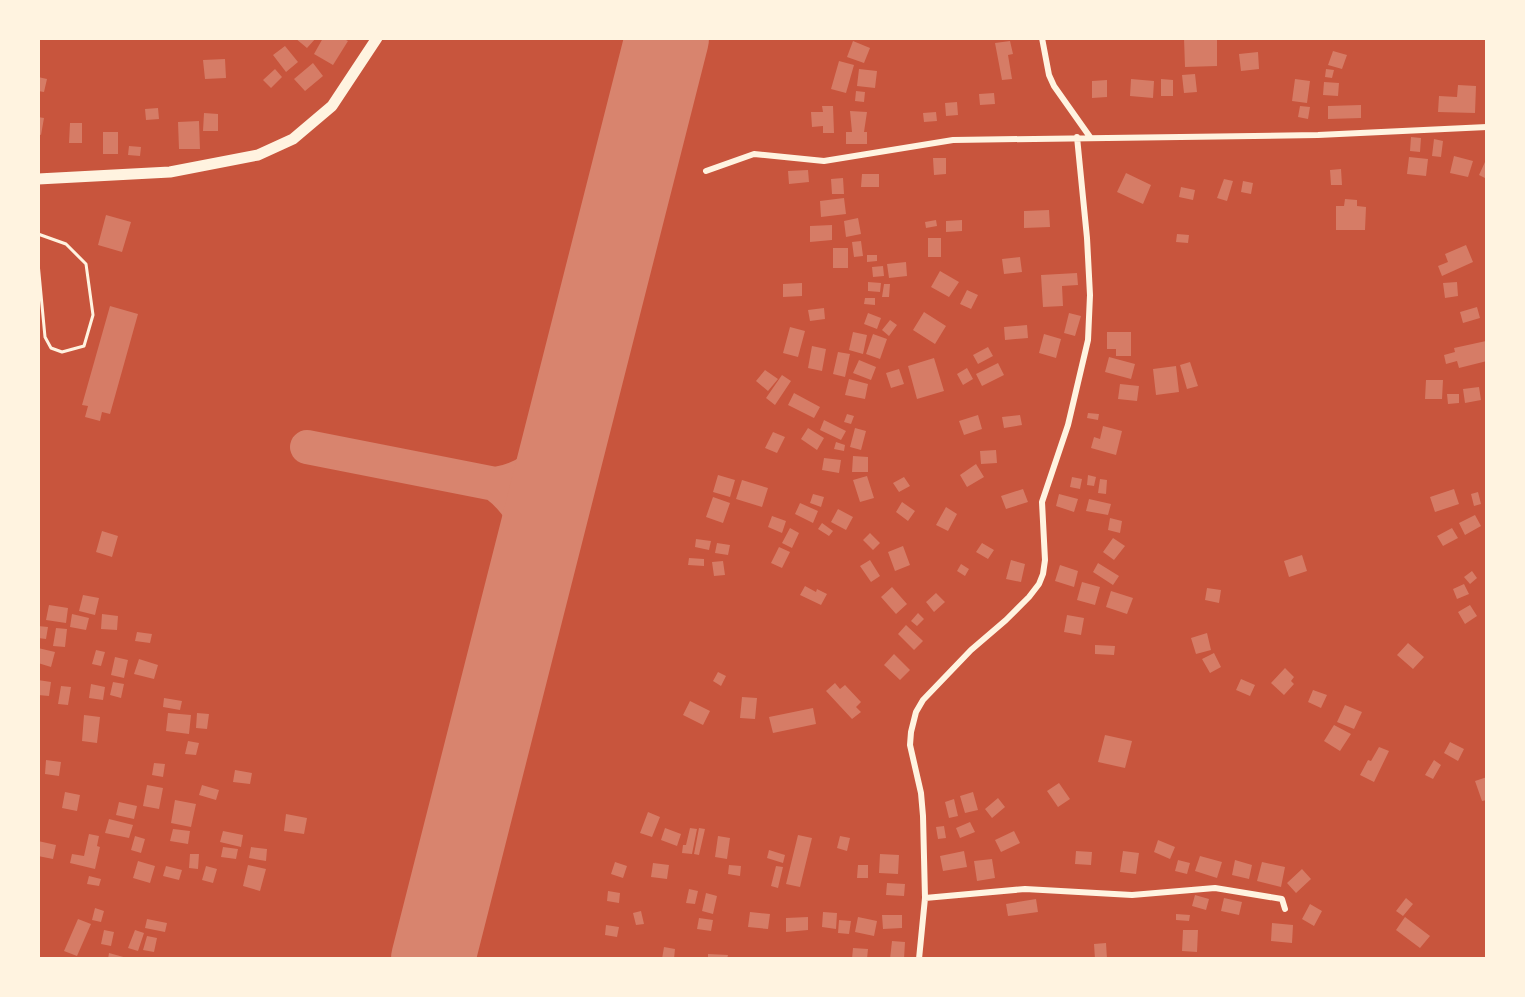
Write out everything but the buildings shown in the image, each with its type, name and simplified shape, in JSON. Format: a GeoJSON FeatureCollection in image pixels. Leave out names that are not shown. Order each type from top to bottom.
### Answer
{"type":"FeatureCollection","features":[{"type":"Feature","properties":{"kind":"highway"},"geometry":{"type":"LineString","coordinates":[[38,179],[170,172],[258,155],[293,139],[332,106],[377,38]]}},
{"type":"Feature","properties":{"kind":"street"},"geometry":{"type":"LineString","coordinates":[[1042,38],[1054,86],[1090,137]]}},
{"type":"Feature","properties":{"kind":"street"},"geometry":{"type":"LineString","coordinates":[[706,171],[754,154],[824,161],[953,140],[1318,135],[1487,127]]}},
{"type":"Feature","properties":{"kind":"street"},"geometry":{"type":"LineString","coordinates":[[919,959],[925,898],[923,816],[910,745],[911,732],[923,700],[971,650],[1029,597],[1043,574],[1042,502],[1068,425],[1088,340],[1090,295],[1087,238],[1077,137]]}},
{"type":"Feature","properties":{"kind":"street"},"geometry":{"type":"LineString","coordinates":[[925,898],[1025,889],[1132,895],[1215,888],[1282,899],[1285,909]]}},
{"type":"Feature","properties":{"kind":"lane"},"geometry":{"type":"LineString","coordinates":[[38,234],[66,244],[86,264],[93,315],[84,346],[62,352],[51,348],[45,337],[38,263]]}},
{"type":"Feature","properties":{"kind":"taxiway"},"geometry":{"type":"LineString","coordinates":[[307,447],[495,484],[526,474],[565,439]]}},
{"type":"Feature","properties":{"kind":"taxiway"},"geometry":{"type":"LineString","coordinates":[[495,484],[513,500],[518,509],[535,558]]}},
{"type":"Feature","properties":{"kind":"runway"},"geometry":{"type":"LineString","coordinates":[[433,959],[667,38]]}}]}
